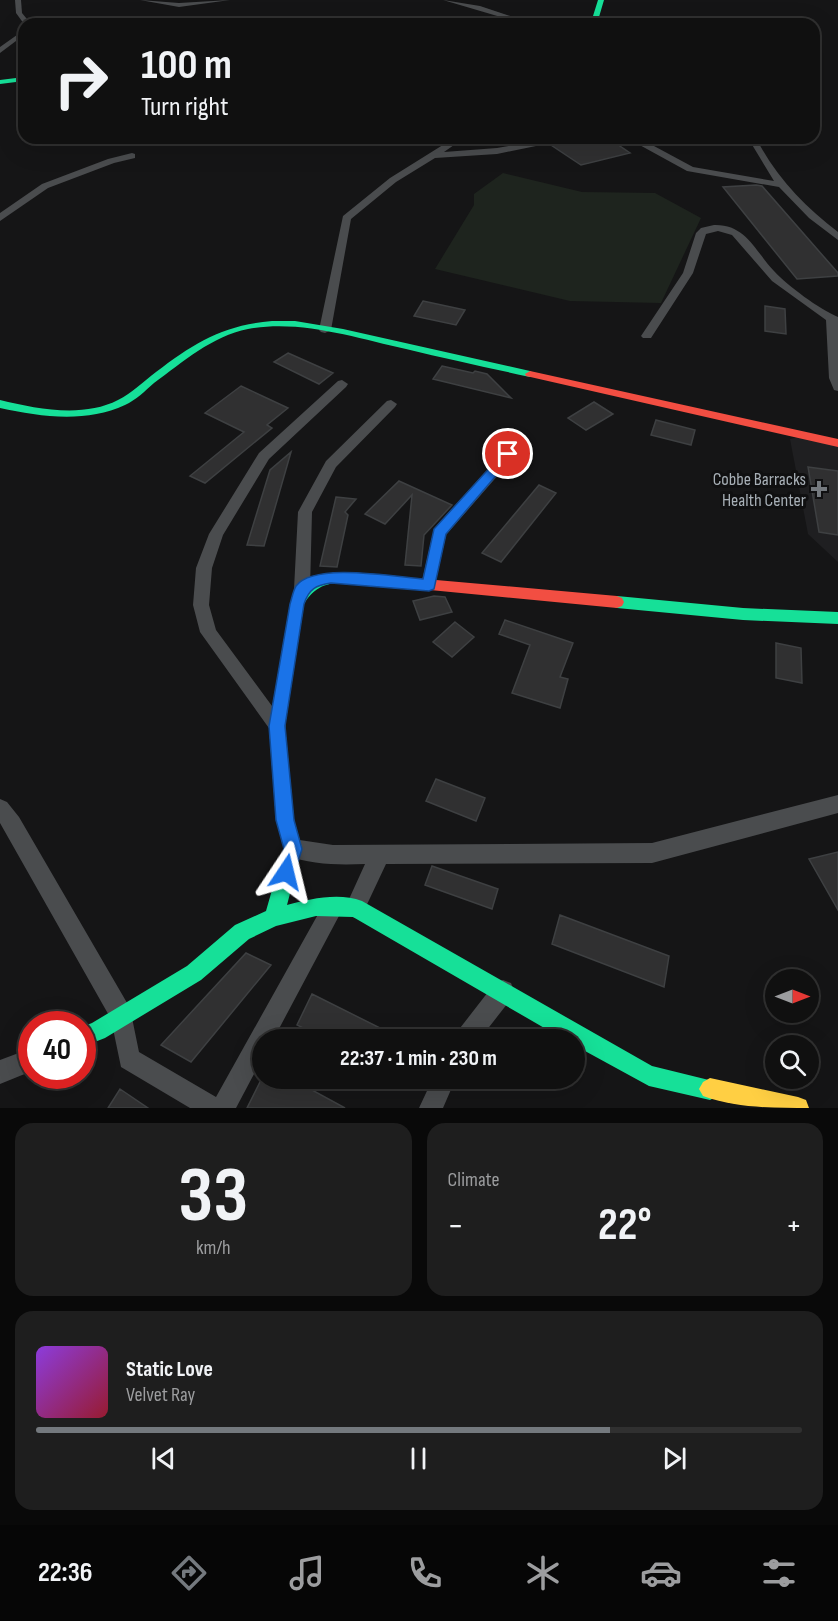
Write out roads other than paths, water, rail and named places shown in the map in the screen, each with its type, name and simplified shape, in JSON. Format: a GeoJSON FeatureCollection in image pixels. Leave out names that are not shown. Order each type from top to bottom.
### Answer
{"type":"FeatureCollection","features":[{"type":"Feature","properties":{"kind":"street"},"geometry":{"type":"LineString","coordinates":[[18,0],[19,13],[23,18]]}},
{"type":"Feature","properties":{"kind":"street"},"geometry":{"type":"LineString","coordinates":[[143,0],[179,5],[227,0]]}},
{"type":"Feature","properties":{"kind":"street"},"geometry":{"type":"LineString","coordinates":[[446,0],[512,18]]}},
{"type":"Feature","properties":{"kind":"street"},"geometry":{"type":"LineString","coordinates":[[595,18],[601,0]]}},
{"type":"Feature","properties":{"kind":"street"},"geometry":{"type":"LineString","coordinates":[[0,51],[18,38]]}},
{"type":"Feature","properties":{"kind":"street"},"geometry":{"type":"LineString","coordinates":[[0,82],[18,80]]}},
{"type":"Feature","properties":{"kind":"street"},"geometry":{"type":"LineString","coordinates":[[325,330],[346,218],[393,180],[450,144]]}},
{"type":"Feature","properties":{"kind":"street"},"geometry":{"type":"LineString","coordinates":[[432,155],[497,151],[537,144]]}},
{"type":"Feature","properties":{"kind":"street"},"geometry":{"type":"LineString","coordinates":[[644,144],[690,169],[783,185]]}},
{"type":"Feature","properties":{"kind":"street"},"geometry":{"type":"LineString","coordinates":[[755,144],[760,156],[783,185],[813,217],[838,237]]}},
{"type":"Feature","properties":{"kind":"street"},"geometry":{"type":"LineString","coordinates":[[0,218],[45,186],[111,161],[132,156]]}},
{"type":"Feature","properties":{"kind":"street"},"geometry":{"type":"LineString","coordinates":[[647,336],[688,273],[701,232],[712,228],[725,229],[739,235],[768,272],[788,289],[835,320],[835,378],[838,387]]}},
{"type":"Feature","properties":{"kind":"street"},"geometry":{"type":"LineString","coordinates":[[0,405],[27,412],[57,415],[108,410],[123,402],[212,338],[228,330],[259,324],[325,330],[501,366],[838,443]]}},
{"type":"Feature","properties":{"kind":"street"},"geometry":{"type":"LineString","coordinates":[[277,726],[208,632],[201,605],[204,568],[216,534],[264,456],[342,384]]}},
{"type":"Feature","properties":{"kind":"street"},"geometry":{"type":"LineString","coordinates":[[274,917],[293,849],[285,820],[277,726],[297,604],[302,589],[305,512],[331,464],[391,404]]}},
{"type":"Feature","properties":{"kind":"street"},"geometry":{"type":"LineString","coordinates":[[429,585],[439,533],[508,454]]}},
{"type":"Feature","properties":{"kind":"street"},"geometry":{"type":"LineString","coordinates":[[302,589],[316,580],[331,578],[743,614],[838,618]]}},
{"type":"Feature","properties":{"kind":"street"},"geometry":{"type":"LineString","coordinates":[[293,849],[333,855],[652,853],[838,804]]}},
{"type":"Feature","properties":{"kind":"street"},"geometry":{"type":"LineString","coordinates":[[0,808],[12,823],[122,1016],[129,1059],[213,1108]]}},
{"type":"Feature","properties":{"kind":"street"},"geometry":{"type":"LineString","coordinates":[[223,1108],[344,908],[380,855]]}},
{"type":"Feature","properties":{"kind":"street"},"geometry":{"type":"LineString","coordinates":[[96,1030],[194,973],[242,932],[274,917],[316,908],[344,908],[503,991],[649,1076],[798,1108]]}},
{"type":"Feature","properties":{"kind":"street"},"geometry":{"type":"LineString","coordinates":[[474,1029],[503,991]]}},
{"type":"Feature","properties":{"kind":"street"},"geometry":{"type":"LineString","coordinates":[[0,1072],[18,1065]]}},
{"type":"Feature","properties":{"kind":"street"},"geometry":{"type":"LineString","coordinates":[[431,1108],[440,1089]]}},
{"type":"Feature","properties":{"kind":"place","name":"Cobbe Barracks Health Center"},"geometry":{"type":"Point","coordinates":[819,489]}}]}
